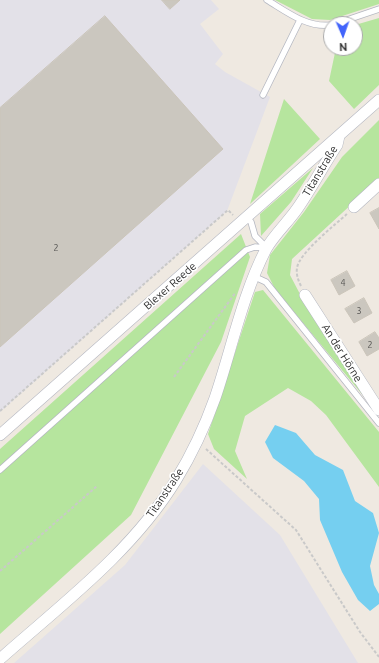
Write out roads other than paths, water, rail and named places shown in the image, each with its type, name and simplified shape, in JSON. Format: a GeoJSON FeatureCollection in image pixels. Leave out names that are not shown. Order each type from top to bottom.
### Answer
{"type":"FeatureCollection","features":[{"type":"Feature","properties":{"kind":"street","name":"Titanstraße"},"geometry":{"type":"LineString","coordinates":[[0,659],[125,547],[154,513],[176,481],[197,442],[215,398],[249,290],[267,248],[298,208],[337,145],[339,136],[379,100]]}},
{"type":"Feature","properties":{"kind":"street","name":"Blexer Reede"},"geometry":{"type":"LineString","coordinates":[[0,435],[339,136]]}},
{"type":"Feature","properties":{"kind":"street"},"geometry":{"type":"LineString","coordinates":[[354,207],[379,184]]}},
{"type":"Feature","properties":{"kind":"street","name":"An der Hörne"},"geometry":{"type":"LineString","coordinates":[[305,295],[379,410]]}},
{"type":"Feature","properties":{"kind":"lane"},"geometry":{"type":"LineString","coordinates":[[267,0],[300,20],[323,26]]}},
{"type":"Feature","properties":{"kind":"lane"},"geometry":{"type":"LineString","coordinates":[[358,16],[379,9]]}},
{"type":"Feature","properties":{"kind":"lane"},"geometry":{"type":"LineString","coordinates":[[263,95],[300,20]]}},
{"type":"Feature","properties":{"kind":"lane"},"geometry":{"type":"LineString","coordinates":[[243,221],[250,222],[255,236],[267,248]]}},
{"type":"Feature","properties":{"kind":"lane"},"geometry":{"type":"LineString","coordinates":[[0,470],[246,250],[255,247],[267,248]]}},
{"type":"Feature","properties":{"kind":"lane"},"geometry":{"type":"LineString","coordinates":[[255,277],[266,282],[379,423]]}},
{"type":"Feature","properties":{"kind":"water"},"geometry":{"type":"Polygon","coordinates":[[[275,425],[296,433],[315,455],[343,470],[355,501],[373,513],[379,533],[370,566],[374,585],[379,594],[379,604],[370,611],[358,600],[342,572],[320,520],[319,499],[304,481],[273,458],[265,442],[275,425]]]}}]}
